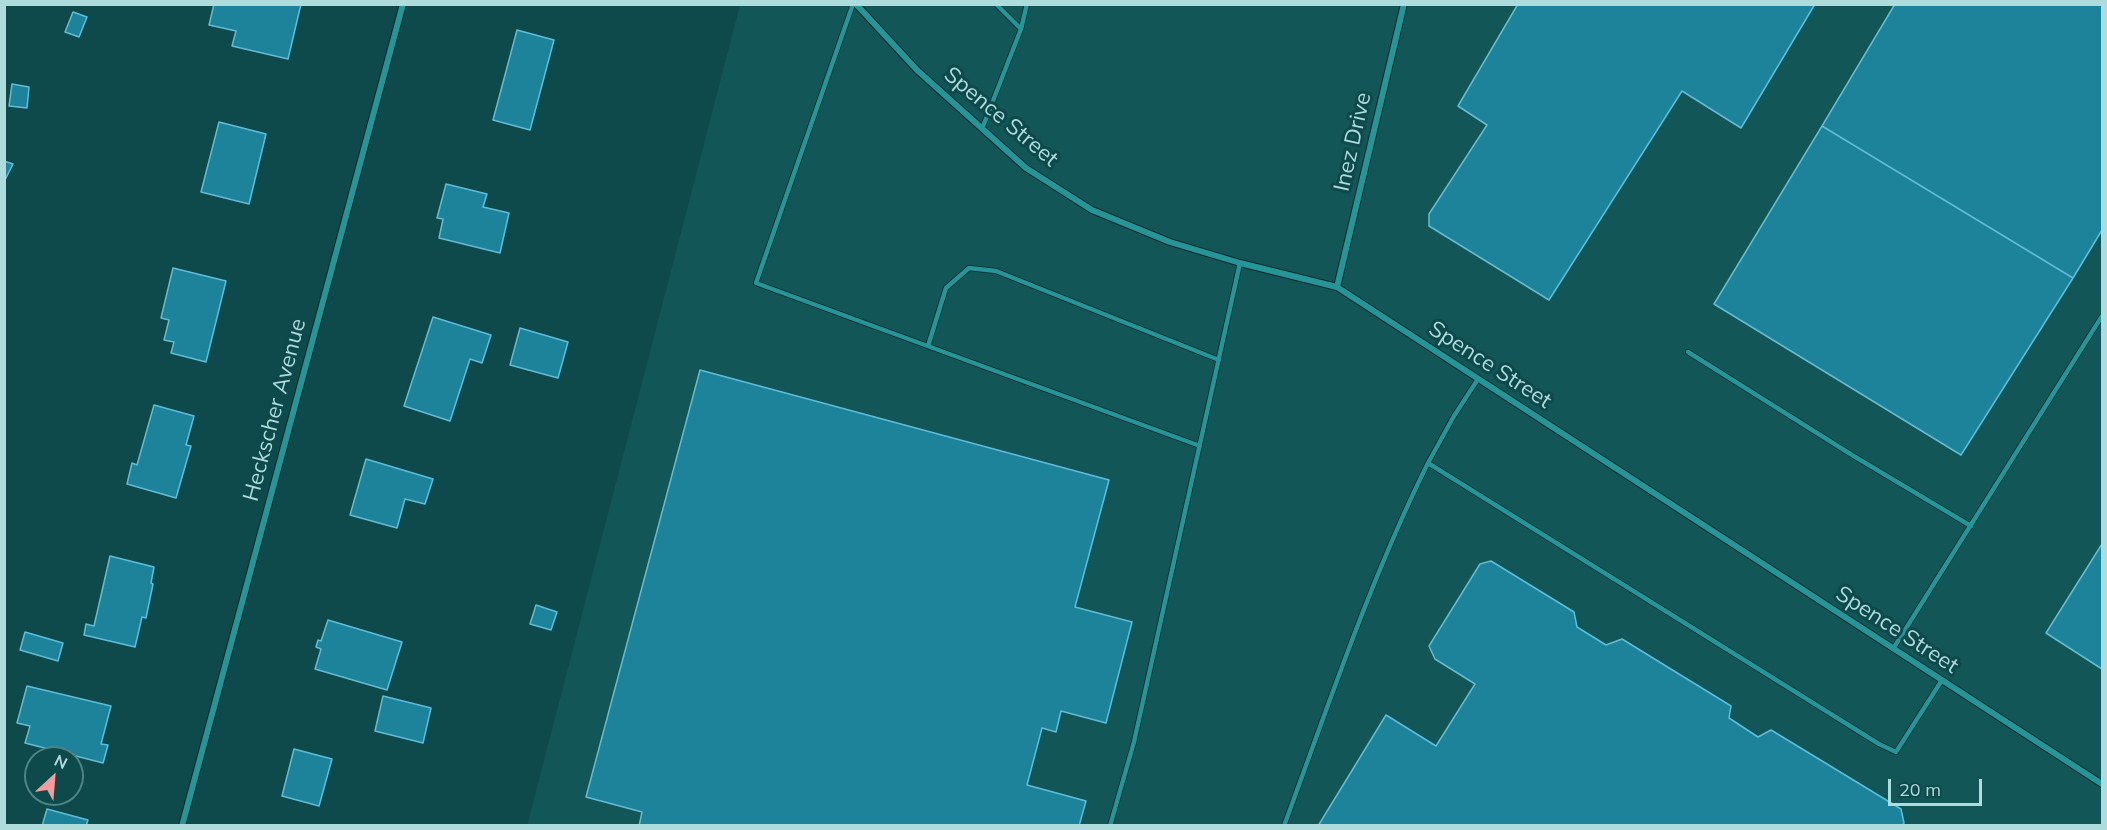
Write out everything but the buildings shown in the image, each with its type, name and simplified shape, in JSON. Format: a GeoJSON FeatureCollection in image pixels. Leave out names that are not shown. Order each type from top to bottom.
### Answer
{"type":"FeatureCollection","features":[{"type":"Feature","properties":{"kind":"street","name":"Heckscher Avenue"},"geometry":{"type":"LineString","coordinates":[[182,825],[403,4]]}},
{"type":"Feature","properties":{"kind":"street","name":"Spence Street"},"geometry":{"type":"LineString","coordinates":[[855,4],[917,70],[1026,168],[1092,210],[1170,242],[1240,263],[1337,287],[2103,784]]}},
{"type":"Feature","properties":{"kind":"street","name":"Inez Drive"},"geometry":{"type":"LineString","coordinates":[[1337,287],[1404,4]]}},
{"type":"Feature","properties":{"kind":"lane"},"geometry":{"type":"LineString","coordinates":[[855,4],[756,282],[1200,446]]}},
{"type":"Feature","properties":{"kind":"lane"},"geometry":{"type":"LineString","coordinates":[[996,4],[1021,29]]}},
{"type":"Feature","properties":{"kind":"lane"},"geometry":{"type":"LineString","coordinates":[[982,129],[1021,29],[1027,4]]}},
{"type":"Feature","properties":{"kind":"lane"},"geometry":{"type":"LineString","coordinates":[[1110,825],[1134,742],[1240,263]]}},
{"type":"Feature","properties":{"kind":"lane"},"geometry":{"type":"LineString","coordinates":[[928,346],[946,288],[969,268],[996,271],[1219,360]]}},
{"type":"Feature","properties":{"kind":"lane"},"geometry":{"type":"LineString","coordinates":[[1893,649],[2103,316]]}},
{"type":"Feature","properties":{"kind":"lane"},"geometry":{"type":"LineString","coordinates":[[1688,352],[1852,455],[1971,526]]}},
{"type":"Feature","properties":{"kind":"lane"},"geometry":{"type":"LineString","coordinates":[[1284,825],[1364,609],[1402,516],[1454,416],[1478,379]]}},
{"type":"Feature","properties":{"kind":"lane"},"geometry":{"type":"LineString","coordinates":[[1428,463],[1879,744],[1896,752],[1942,680]]}},
{"type":"Feature","properties":{"kind":"shaded area"},"geometry":{"type":"Polygon","coordinates":[[[740,5],[2102,5],[2102,825],[527,826],[740,5]]]}}]}
